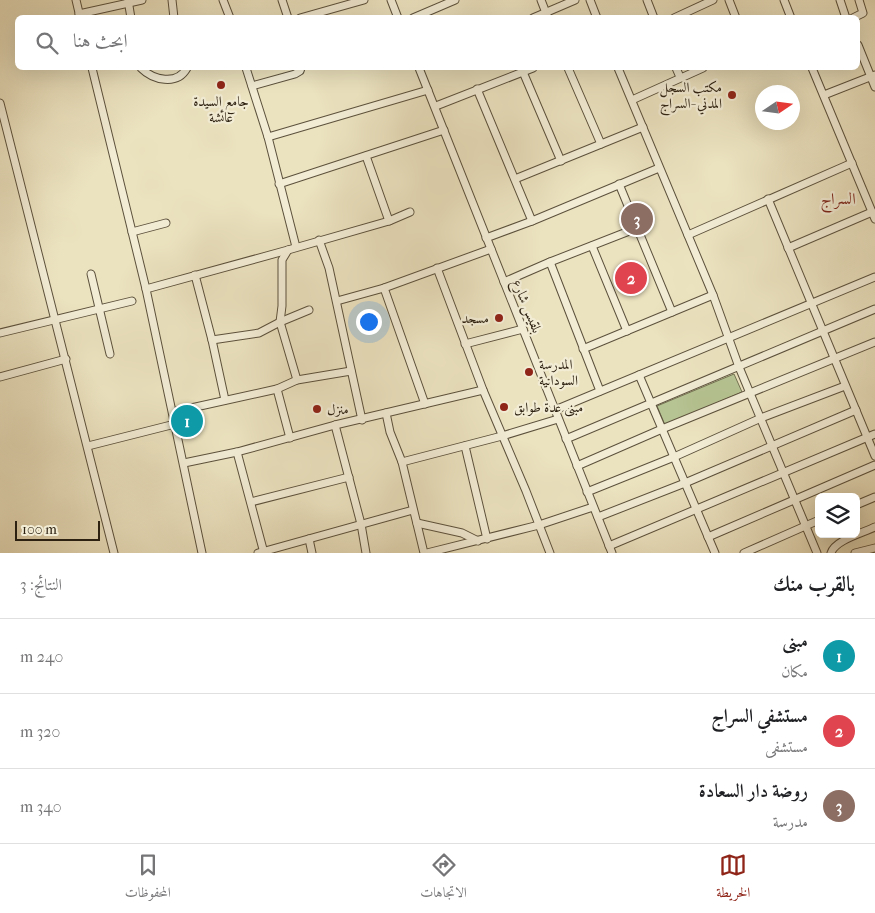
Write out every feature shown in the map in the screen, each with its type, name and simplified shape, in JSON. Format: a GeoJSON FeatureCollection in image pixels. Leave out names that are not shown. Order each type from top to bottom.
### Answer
{"type":"FeatureCollection","features":[{"type":"Feature","properties":{"kind":"street"},"geometry":{"type":"LineString","coordinates":[[76,0],[80,15]]}},
{"type":"Feature","properties":{"kind":"street"},"geometry":{"type":"LineString","coordinates":[[83,15],[128,1],[142,0]]}},
{"type":"Feature","properties":{"kind":"street"},"geometry":{"type":"LineString","coordinates":[[172,0],[174,15]]}},
{"type":"Feature","properties":{"kind":"street"},"geometry":{"type":"LineString","coordinates":[[223,0],[229,15]]}},
{"type":"Feature","properties":{"kind":"street"},"geometry":{"type":"LineString","coordinates":[[282,0],[287,15]]}},
{"type":"Feature","properties":{"kind":"street"},"geometry":{"type":"LineString","coordinates":[[311,15],[364,0]]}},
{"type":"Feature","properties":{"kind":"street"},"geometry":{"type":"LineString","coordinates":[[391,0],[397,15]]}},
{"type":"Feature","properties":{"kind":"street"},"geometry":{"type":"LineString","coordinates":[[419,15],[442,3],[455,0]]}},
{"type":"Feature","properties":{"kind":"street"},"geometry":{"type":"LineString","coordinates":[[541,0],[547,15],[575,0]]}},
{"type":"Feature","properties":{"kind":"street"},"geometry":{"type":"LineString","coordinates":[[590,0],[597,15]]}},
{"type":"Feature","properties":{"kind":"street"},"geometry":{"type":"LineString","coordinates":[[647,0],[653,15]]}},
{"type":"Feature","properties":{"kind":"street"},"geometry":{"type":"LineString","coordinates":[[680,15],[712,0]]}},
{"type":"Feature","properties":{"kind":"street"},"geometry":{"type":"LineString","coordinates":[[728,0],[735,15]]}},
{"type":"Feature","properties":{"kind":"street"},"geometry":{"type":"LineString","coordinates":[[784,0],[791,15]]}},
{"type":"Feature","properties":{"kind":"street"},"geometry":{"type":"LineString","coordinates":[[840,0],[845,15]]}},
{"type":"Feature","properties":{"kind":"street"},"geometry":{"type":"LineString","coordinates":[[858,0],[863,13],[859,15]]}},
{"type":"Feature","properties":{"kind":"street"},"geometry":{"type":"LineString","coordinates":[[128,1],[130,15]]}},
{"type":"Feature","properties":{"kind":"street"},"geometry":{"type":"LineString","coordinates":[[860,49],[873,75],[875,87]]}},
{"type":"Feature","properties":{"kind":"street"},"geometry":{"type":"LineString","coordinates":[[92,70],[146,289],[202,553]]}},
{"type":"Feature","properties":{"kind":"street"},"geometry":{"type":"LineString","coordinates":[[143,70],[152,77],[172,79],[180,76],[185,70]]}},
{"type":"Feature","properties":{"kind":"street"},"geometry":{"type":"LineString","coordinates":[[247,70],[268,137],[296,247]]}},
{"type":"Feature","properties":{"kind":"street"},"geometry":{"type":"LineString","coordinates":[[252,86],[294,74],[300,70]]}},
{"type":"Feature","properties":{"kind":"street","name":"بلقيس شارع"},"geometry":{"type":"LineString","coordinates":[[420,70],[436,106],[486,238],[610,550]]}},
{"type":"Feature","properties":{"kind":"street"},"geometry":{"type":"LineString","coordinates":[[436,106],[528,70]]}},
{"type":"Feature","properties":{"kind":"street"},"geometry":{"type":"LineString","coordinates":[[569,70],[601,144]]}},
{"type":"Feature","properties":{"kind":"street"},"geometry":{"type":"LineString","coordinates":[[619,70],[713,295],[727,338],[773,446],[782,473],[817,553]]}},
{"type":"Feature","properties":{"kind":"street"},"geometry":{"type":"LineString","coordinates":[[677,70],[680,77]]}},
{"type":"Feature","properties":{"kind":"street"},"geometry":{"type":"LineString","coordinates":[[632,100],[698,70]]}},
{"type":"Feature","properties":{"kind":"street"},"geometry":{"type":"LineString","coordinates":[[788,248],[874,217],[813,70]]}},
{"type":"Feature","properties":{"kind":"street"},"geometry":{"type":"LineString","coordinates":[[523,72],[560,160]]}},
{"type":"Feature","properties":{"kind":"street"},"geometry":{"type":"LineString","coordinates":[[824,95],[873,75]]}},
{"type":"Feature","properties":{"kind":"street"},"geometry":{"type":"LineString","coordinates":[[477,89],[532,221]]}},
{"type":"Feature","properties":{"kind":"street"},"geometry":{"type":"LineString","coordinates":[[268,137],[428,90]]}},
{"type":"Feature","properties":{"kind":"street"},"geometry":{"type":"LineString","coordinates":[[0,103],[114,553]]}},
{"type":"Feature","properties":{"kind":"street"},"geometry":{"type":"LineString","coordinates":[[515,179],[643,127]]}},
{"type":"Feature","properties":{"kind":"street"},"geometry":{"type":"LineString","coordinates":[[279,184],[444,130]]}},
{"type":"Feature","properties":{"kind":"street"},"geometry":{"type":"LineString","coordinates":[[0,143],[9,140]]}},
{"type":"Feature","properties":{"kind":"street"},"geometry":{"type":"LineString","coordinates":[[366,156],[389,220]]}},
{"type":"Feature","properties":{"kind":"street"},"geometry":{"type":"LineString","coordinates":[[688,235],[852,164]]}},
{"type":"Feature","properties":{"kind":"street"},"geometry":{"type":"LineString","coordinates":[[486,238],[659,168]]}},
{"type":"Feature","properties":{"kind":"street"},"geometry":{"type":"LineString","coordinates":[[619,184],[672,312]]}},
{"type":"Feature","properties":{"kind":"street"},"geometry":{"type":"LineString","coordinates":[[768,199],[875,456]]}},
{"type":"Feature","properties":{"kind":"street"},"geometry":{"type":"LineString","coordinates":[[146,289],[288,250],[410,212]]}},
{"type":"Feature","properties":{"kind":"street"},"geometry":{"type":"LineString","coordinates":[[132,232],[166,223]]}},
{"type":"Feature","properties":{"kind":"street"},"geometry":{"type":"LineString","coordinates":[[504,282],[637,228]]}},
{"type":"Feature","properties":{"kind":"street"},"geometry":{"type":"LineString","coordinates":[[319,240],[329,268],[337,301],[362,420]]}},
{"type":"Feature","properties":{"kind":"street"},"geometry":{"type":"LineString","coordinates":[[592,246],[626,331]]}},
{"type":"Feature","properties":{"kind":"street"},"geometry":{"type":"LineString","coordinates":[[337,301],[384,288],[491,249]]}},
{"type":"Feature","properties":{"kind":"street"},"geometry":{"type":"LineString","coordinates":[[288,250],[282,260],[280,322],[297,380]]}},
{"type":"Feature","properties":{"kind":"street"},"geometry":{"type":"LineString","coordinates":[[550,262],[600,391]]}},
{"type":"Feature","properties":{"kind":"street"},"geometry":{"type":"LineString","coordinates":[[437,268],[483,390],[550,553]]}},
{"type":"Feature","properties":{"kind":"street"},"geometry":{"type":"LineString","coordinates":[[91,274],[110,354]]}},
{"type":"Feature","properties":{"kind":"street"},"geometry":{"type":"LineString","coordinates":[[195,275],[212,340],[224,400]]}},
{"type":"Feature","properties":{"kind":"street"},"geometry":{"type":"LineString","coordinates":[[555,410],[875,277]]}},
{"type":"Feature","properties":{"kind":"street"},"geometry":{"type":"LineString","coordinates":[[384,288],[426,404]]}},
{"type":"Feature","properties":{"kind":"street"},"geometry":{"type":"LineString","coordinates":[[583,349],[713,295]]}},
{"type":"Feature","properties":{"kind":"street"},"geometry":{"type":"LineString","coordinates":[[0,333],[132,301]]}},
{"type":"Feature","properties":{"kind":"street"},"geometry":{"type":"LineString","coordinates":[[212,340],[259,333],[309,310]]}},
{"type":"Feature","properties":{"kind":"street"},"geometry":{"type":"LineString","coordinates":[[566,439],[875,310]]}},
{"type":"Feature","properties":{"kind":"street"},"geometry":{"type":"LineString","coordinates":[[465,344],[523,329]]}},
{"type":"Feature","properties":{"kind":"street"},"geometry":{"type":"LineString","coordinates":[[577,466],[662,429],[875,342]]}},
{"type":"Feature","properties":{"kind":"street"},"geometry":{"type":"LineString","coordinates":[[0,377],[66,359]]}},
{"type":"Feature","properties":{"kind":"street"},"geometry":{"type":"LineString","coordinates":[[173,412],[277,389],[297,380],[351,371]]}},
{"type":"Feature","properties":{"kind":"street"},"geometry":{"type":"LineString","coordinates":[[639,375],[715,553]]}},
{"type":"Feature","properties":{"kind":"street"},"geometry":{"type":"LineString","coordinates":[[588,492],[674,457],[761,418],[845,386]]}},
{"type":"Feature","properties":{"kind":"street"},"geometry":{"type":"LineString","coordinates":[[277,389],[290,438]]}},
{"type":"Feature","properties":{"kind":"street"},"geometry":{"type":"LineString","coordinates":[[184,463],[237,452],[335,425],[483,390]]}},
{"type":"Feature","properties":{"kind":"street"},"geometry":{"type":"LineString","coordinates":[[598,517],[685,483],[856,410]]}},
{"type":"Feature","properties":{"kind":"street"},"geometry":{"type":"LineString","coordinates":[[386,413],[390,432],[402,462],[413,510],[426,553],[539,525],[594,507]]}},
{"type":"Feature","properties":{"kind":"street"},"geometry":{"type":"LineString","coordinates":[[402,462],[502,436],[558,418]]}},
{"type":"Feature","properties":{"kind":"street"},"geometry":{"type":"LineString","coordinates":[[88,446],[176,424]]}},
{"type":"Feature","properties":{"kind":"street"},"geometry":{"type":"LineString","coordinates":[[335,425],[361,524],[366,553]]}},
{"type":"Feature","properties":{"kind":"street"},"geometry":{"type":"LineString","coordinates":[[610,550],[696,509],[875,434]]}},
{"type":"Feature","properties":{"kind":"street"},"geometry":{"type":"LineString","coordinates":[[465,446],[487,539]]}},
{"type":"Feature","properties":{"kind":"street"},"geometry":{"type":"LineString","coordinates":[[237,452],[262,552],[413,510]]}},
{"type":"Feature","properties":{"kind":"street"},"geometry":{"type":"LineString","coordinates":[[708,537],[875,465]]}},
{"type":"Feature","properties":{"kind":"street"},"geometry":{"type":"LineString","coordinates":[[251,502],[349,477]]}},
{"type":"Feature","properties":{"kind":"street"},"geometry":{"type":"LineString","coordinates":[[860,503],[875,497]]}},
{"type":"Feature","properties":{"kind":"street"},"geometry":{"type":"LineString","coordinates":[[744,553],[815,522]]}},
{"type":"Feature","properties":{"kind":"street"},"geometry":{"type":"LineString","coordinates":[[417,523],[462,533],[478,541]]}},
{"type":"Feature","properties":{"kind":"street"},"geometry":{"type":"LineString","coordinates":[[831,553],[840,542],[875,528]]}},
{"type":"Feature","properties":{"kind":"street"},"geometry":{"type":"LineString","coordinates":[[309,539],[312,553]]}},
{"type":"Feature","properties":{"kind":"street"},"geometry":{"type":"LineString","coordinates":[[855,553],[875,548]]}},
{"type":"Feature","properties":{"kind":"green space"},"geometry":{"type":"Polygon","coordinates":[[[734,374],[742,392],[665,425],[657,406],[734,374]]]}},
{"type":"Feature","properties":{"kind":"place","name":"جامع السيدة عائشة"},"geometry":{"type":"Point","coordinates":[221,85]}},
{"type":"Feature","properties":{"kind":"place","name":"مكتب السجل المدني -السراج"},"geometry":{"type":"Point","coordinates":[732,95]}},
{"type":"Feature","properties":{"kind":"place","name":"روضة دار السعادة"},"geometry":{"type":"Point","coordinates":[637,219]}},
{"type":"Feature","properties":{"kind":"place","name":"مستشفي السراج"},"geometry":{"type":"Point","coordinates":[631,278]}},
{"type":"Feature","properties":{"kind":"place","name":"مسجد"},"geometry":{"type":"Point","coordinates":[499,318]}},
{"type":"Feature","properties":{"kind":"place","name":"المدرسة السودانية"},"geometry":{"type":"Point","coordinates":[529,372]}},
{"type":"Feature","properties":{"kind":"place","name":"مبنى عدة طوابق"},"geometry":{"type":"Point","coordinates":[504,407]}},
{"type":"Feature","properties":{"kind":"place","name":"منزل"},"geometry":{"type":"Point","coordinates":[317,409]}},
{"type":"Feature","properties":{"kind":"place","name":"مبنى"},"geometry":{"type":"Point","coordinates":[187,421]}},
{"type":"Feature","properties":{"kind":"district","name":"السراج"},"geometry":{"type":"Point","coordinates":[838,198]}}]}
